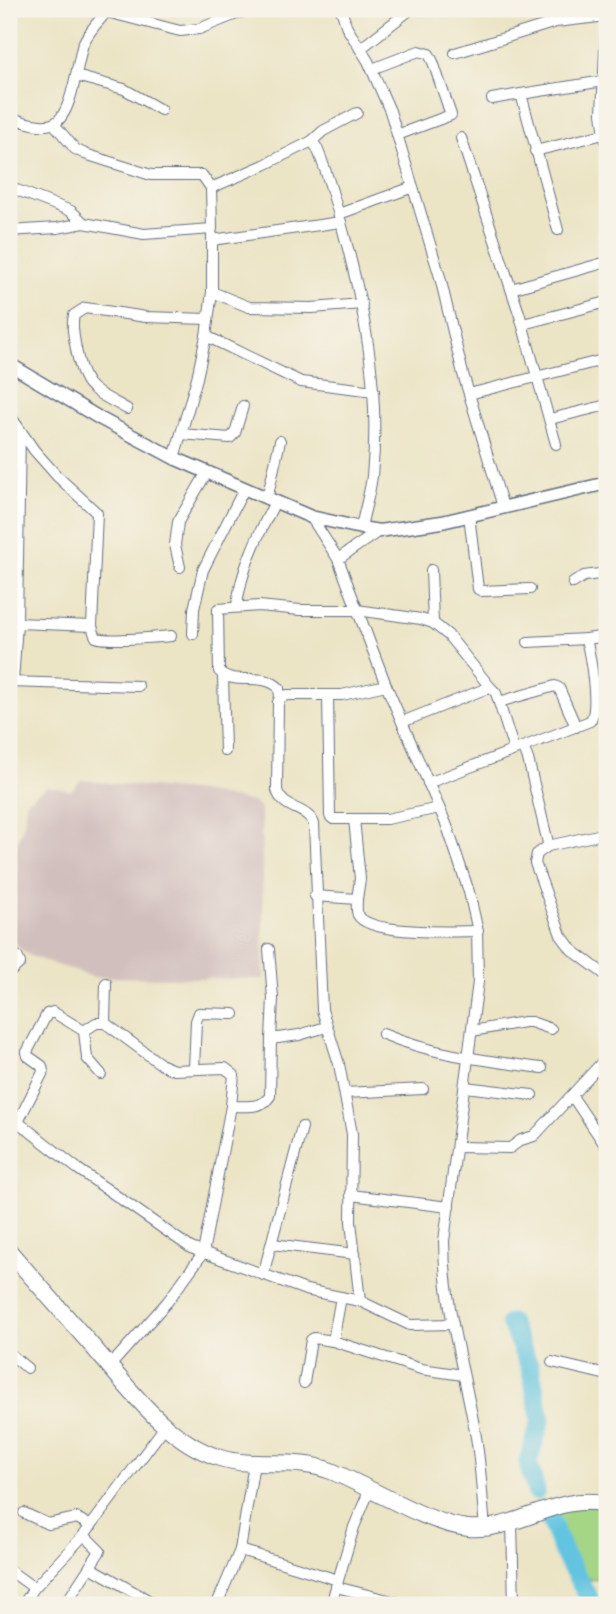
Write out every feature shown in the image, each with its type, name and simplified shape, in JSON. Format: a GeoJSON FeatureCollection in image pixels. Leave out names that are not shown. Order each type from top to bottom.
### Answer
{"type":"FeatureCollection","features":[{"type":"Feature","properties":{"kind":"highway"},"geometry":{"type":"LineString","coordinates":[[9,1251],[138,1399],[190,1443],[219,1458],[254,1463],[306,1465],[328,1470],[439,1521],[465,1528],[485,1528],[512,1522],[576,1501],[607,1500]]}},
{"type":"Feature","properties":{"kind":"street"},"geometry":{"type":"LineString","coordinates":[[9,117],[42,125],[54,124],[61,118],[67,106],[85,40],[108,10],[169,30],[180,31],[199,29],[249,9]]}},
{"type":"Feature","properties":{"kind":"street"},"geometry":{"type":"LineString","coordinates":[[341,9],[347,28],[381,85],[440,277],[469,394],[503,507]]}},
{"type":"Feature","properties":{"kind":"street"},"geometry":{"type":"LineString","coordinates":[[360,49],[411,9]]}},
{"type":"Feature","properties":{"kind":"street"},"geometry":{"type":"LineString","coordinates":[[607,9],[604,80],[604,134],[607,148]]}},
{"type":"Feature","properties":{"kind":"street"},"geometry":{"type":"LineString","coordinates":[[455,53],[556,22],[607,16]]}},
{"type":"Feature","properties":{"kind":"street"},"geometry":{"type":"LineString","coordinates":[[372,69],[419,51],[429,54],[433,62],[451,115],[397,135]]}},
{"type":"Feature","properties":{"kind":"street"},"geometry":{"type":"LineString","coordinates":[[76,76],[124,89],[161,110]]}},
{"type":"Feature","properties":{"kind":"street"},"geometry":{"type":"LineString","coordinates":[[492,99],[604,80]]}},
{"type":"Feature","properties":{"kind":"street"},"geometry":{"type":"LineString","coordinates":[[521,94],[558,230]]}},
{"type":"Feature","properties":{"kind":"street"},"geometry":{"type":"LineString","coordinates":[[211,188],[312,141],[323,131],[358,113]]}},
{"type":"Feature","properties":{"kind":"street"},"geometry":{"type":"LineString","coordinates":[[54,124],[75,149],[85,154],[151,174],[202,175],[211,188],[212,292],[206,336],[174,458]]}},
{"type":"Feature","properties":{"kind":"street"},"geometry":{"type":"LineString","coordinates":[[535,151],[604,134]]}},
{"type":"Feature","properties":{"kind":"street"},"geometry":{"type":"LineString","coordinates":[[461,138],[523,324],[556,444]]}},
{"type":"Feature","properties":{"kind":"street"},"geometry":{"type":"LineString","coordinates":[[312,141],[321,159],[340,218],[371,352],[375,422],[372,478],[361,528]]}},
{"type":"Feature","properties":{"kind":"street"},"geometry":{"type":"LineString","coordinates":[[9,187],[71,211],[84,223]]}},
{"type":"Feature","properties":{"kind":"street"},"geometry":{"type":"LineString","coordinates":[[9,231],[57,228],[84,223],[144,234],[212,235],[340,218],[412,187]]}},
{"type":"Feature","properties":{"kind":"street"},"geometry":{"type":"LineString","coordinates":[[511,289],[607,262]]}},
{"type":"Feature","properties":{"kind":"street"},"geometry":{"type":"LineString","coordinates":[[212,292],[249,307],[312,308],[362,304]]}},
{"type":"Feature","properties":{"kind":"street"},"geometry":{"type":"LineString","coordinates":[[523,324],[607,302]]}},
{"type":"Feature","properties":{"kind":"street"},"geometry":{"type":"LineString","coordinates":[[127,409],[102,395],[82,377],[74,335],[74,315],[85,308],[146,317],[208,319]]}},
{"type":"Feature","properties":{"kind":"street"},"geometry":{"type":"LineString","coordinates":[[206,336],[301,382],[374,391]]}},
{"type":"Feature","properties":{"kind":"street"},"geometry":{"type":"LineString","coordinates":[[469,394],[607,359]]}},
{"type":"Feature","properties":{"kind":"street"},"geometry":{"type":"LineString","coordinates":[[9,364],[101,419],[174,458],[311,517],[361,528],[379,531],[442,522],[607,483]]}},
{"type":"Feature","properties":{"kind":"street"},"geometry":{"type":"LineString","coordinates":[[550,419],[607,405]]}},
{"type":"Feature","properties":{"kind":"street"},"geometry":{"type":"LineString","coordinates":[[181,434],[230,438],[235,433],[243,406]]}},
{"type":"Feature","properties":{"kind":"street"},"geometry":{"type":"LineString","coordinates":[[9,414],[57,476],[97,513],[92,626],[94,633],[100,638],[171,636]]}},
{"type":"Feature","properties":{"kind":"street"},"geometry":{"type":"LineString","coordinates":[[20,431],[18,623],[11,682],[138,686]]}},
{"type":"Feature","properties":{"kind":"street"},"geometry":{"type":"LineString","coordinates":[[237,606],[239,588],[271,500],[280,441]]}},
{"type":"Feature","properties":{"kind":"street"},"geometry":{"type":"LineString","coordinates":[[180,567],[175,545],[178,522],[207,472]]}},
{"type":"Feature","properties":{"kind":"street"},"geometry":{"type":"LineString","coordinates":[[193,635],[194,609],[203,570],[244,489]]}},
{"type":"Feature","properties":{"kind":"street"},"geometry":{"type":"LineString","coordinates":[[470,515],[478,589],[482,592],[530,589]]}},
{"type":"Feature","properties":{"kind":"street"},"geometry":{"type":"LineString","coordinates":[[311,517],[338,559],[386,685],[439,808],[465,881],[478,931],[478,982],[444,1241],[444,1270],[477,1439],[485,1528]]}},
{"type":"Feature","properties":{"kind":"street"},"geometry":{"type":"LineString","coordinates":[[338,559],[379,531]]}},
{"type":"Feature","properties":{"kind":"street"},"geometry":{"type":"LineString","coordinates":[[431,570],[433,623]]}},
{"type":"Feature","properties":{"kind":"street"},"geometry":{"type":"LineString","coordinates":[[573,583],[584,576],[607,573]]}},
{"type":"Feature","properties":{"kind":"street"},"geometry":{"type":"LineString","coordinates":[[225,751],[223,676],[218,669],[217,612],[221,607],[357,610],[421,618],[433,623],[448,635],[496,693],[519,749],[528,759],[548,846]]}},
{"type":"Feature","properties":{"kind":"street"},"geometry":{"type":"LineString","coordinates":[[18,623],[92,626]]}},
{"type":"Feature","properties":{"kind":"street"},"geometry":{"type":"LineString","coordinates":[[528,642],[607,636]]}},
{"type":"Feature","properties":{"kind":"street"},"geometry":{"type":"LineString","coordinates":[[428,783],[590,721],[594,717],[593,685],[586,639]]}},
{"type":"Feature","properties":{"kind":"street"},"geometry":{"type":"LineString","coordinates":[[223,676],[270,681],[279,688],[277,790],[284,802],[312,818],[321,999],[326,1027],[339,1065],[352,1134],[351,1195],[360,1301]]}},
{"type":"Feature","properties":{"kind":"street"},"geometry":{"type":"LineString","coordinates":[[280,698],[298,694],[351,694],[386,685]]}},
{"type":"Feature","properties":{"kind":"street"},"geometry":{"type":"LineString","coordinates":[[499,702],[555,686],[559,688],[576,727]]}},
{"type":"Feature","properties":{"kind":"street"},"geometry":{"type":"LineString","coordinates":[[402,722],[490,687]]}},
{"type":"Feature","properties":{"kind":"street"},"geometry":{"type":"LineString","coordinates":[[327,695],[329,813],[333,819],[387,819],[439,808]]}},
{"type":"Feature","properties":{"kind":"street"},"geometry":{"type":"LineString","coordinates":[[354,819],[360,879],[358,916],[381,926],[419,932],[478,931]]}},
{"type":"Feature","properties":{"kind":"street"},"geometry":{"type":"LineString","coordinates":[[607,833],[548,846],[537,854],[535,863],[561,935],[572,950],[607,976]]}},
{"type":"Feature","properties":{"kind":"street"},"geometry":{"type":"LineString","coordinates":[[315,896],[357,899]]}},
{"type":"Feature","properties":{"kind":"street"},"geometry":{"type":"LineString","coordinates":[[231,1106],[260,1105],[270,1096],[273,998],[269,950]]}},
{"type":"Feature","properties":{"kind":"street"},"geometry":{"type":"LineString","coordinates":[[9,951],[17,956],[20,962],[9,973]]}},
{"type":"Feature","properties":{"kind":"street"},"geometry":{"type":"LineString","coordinates":[[105,1023],[106,983]]}},
{"type":"Feature","properties":{"kind":"street"},"geometry":{"type":"LineString","coordinates":[[18,1122],[43,1072],[42,1066],[28,1056],[27,1052],[47,1014],[53,1012],[84,1031]]}},
{"type":"Feature","properties":{"kind":"street"},"geometry":{"type":"LineString","coordinates":[[194,1069],[196,1021],[199,1013],[234,1014]]}},
{"type":"Feature","properties":{"kind":"street"},"geometry":{"type":"LineString","coordinates":[[472,1031],[524,1021],[551,1029]]}},
{"type":"Feature","properties":{"kind":"street"},"geometry":{"type":"LineString","coordinates":[[84,1031],[96,1023],[105,1023],[162,1065],[174,1070],[229,1070],[234,1075],[231,1106],[203,1253],[167,1301],[110,1366]]}},
{"type":"Feature","properties":{"kind":"street"},"geometry":{"type":"LineString","coordinates":[[271,1039],[326,1027]]}},
{"type":"Feature","properties":{"kind":"street"},"geometry":{"type":"LineString","coordinates":[[84,1031],[87,1058],[101,1074]]}},
{"type":"Feature","properties":{"kind":"street"},"geometry":{"type":"LineString","coordinates":[[383,1034],[469,1059],[541,1068]]}},
{"type":"Feature","properties":{"kind":"street"},"geometry":{"type":"LineString","coordinates":[[458,1147],[510,1148],[521,1140],[534,1136],[607,1057]]}},
{"type":"Feature","properties":{"kind":"street"},"geometry":{"type":"LineString","coordinates":[[465,1087],[532,1095]]}},
{"type":"Feature","properties":{"kind":"street"},"geometry":{"type":"LineString","coordinates":[[345,1093],[423,1089]]}},
{"type":"Feature","properties":{"kind":"street"},"geometry":{"type":"LineString","coordinates":[[572,1096],[605,1145]]}},
{"type":"Feature","properties":{"kind":"street"},"geometry":{"type":"LineString","coordinates":[[9,1115],[78,1169],[191,1248],[306,1290],[360,1301],[410,1325],[453,1324]]}},
{"type":"Feature","properties":{"kind":"street"},"geometry":{"type":"LineString","coordinates":[[263,1275],[302,1127]]}},
{"type":"Feature","properties":{"kind":"street"},"geometry":{"type":"LineString","coordinates":[[351,1195],[449,1207]]}},
{"type":"Feature","properties":{"kind":"street"},"geometry":{"type":"LineString","coordinates":[[272,1244],[355,1254]]}},
{"type":"Feature","properties":{"kind":"street"},"geometry":{"type":"LineString","coordinates":[[333,1341],[341,1297]]}},
{"type":"Feature","properties":{"kind":"street"},"geometry":{"type":"LineString","coordinates":[[303,1382],[311,1340],[314,1338],[333,1341],[421,1369],[463,1375]]}},
{"type":"Feature","properties":{"kind":"street"},"geometry":{"type":"LineString","coordinates":[[9,1353],[27,1368]]}},
{"type":"Feature","properties":{"kind":"street"},"geometry":{"type":"LineString","coordinates":[[552,1362],[607,1375]]}},
{"type":"Feature","properties":{"kind":"street"},"geometry":{"type":"LineString","coordinates":[[23,1605],[34,1588],[84,1535],[166,1425]]}},
{"type":"Feature","properties":{"kind":"street"},"geometry":{"type":"LineString","coordinates":[[217,1604],[240,1550],[254,1463]]}},
{"type":"Feature","properties":{"kind":"street"},"geometry":{"type":"LineString","coordinates":[[331,1605],[354,1527],[370,1489]]}},
{"type":"Feature","properties":{"kind":"street"},"geometry":{"type":"LineString","coordinates":[[24,1513],[48,1524],[77,1518],[91,1526]]}},
{"type":"Feature","properties":{"kind":"street"},"geometry":{"type":"LineString","coordinates":[[512,1522],[514,1605]]}},
{"type":"Feature","properties":{"kind":"street"},"geometry":{"type":"LineString","coordinates":[[74,1605],[68,1600],[100,1551],[84,1535]]}},
{"type":"Feature","properties":{"kind":"street"},"geometry":{"type":"LineString","coordinates":[[240,1550],[408,1605]]}},
{"type":"Feature","properties":{"kind":"street"},"geometry":{"type":"LineString","coordinates":[[90,1567],[157,1605]]}},
{"type":"Feature","properties":{"kind":"street"},"geometry":{"type":"LineString","coordinates":[[9,1570],[34,1588]]}},
{"type":"Feature","properties":{"kind":"shaded area"},"geometry":{"type":"Polygon","coordinates":[[[81,780],[200,792],[253,802],[261,809],[264,979],[93,977],[30,956],[9,939],[9,864],[24,824],[26,801],[47,786],[71,791],[81,780]]]}},
{"type":"Feature","properties":{"kind":"green space"},"geometry":{"type":"Polygon","coordinates":[[[607,1502],[607,1578],[582,1580],[564,1549],[554,1521],[561,1506],[607,1502]]]}},
{"type":"Feature","properties":{"kind":"waterway"},"geometry":{"type":"LineString","coordinates":[[510,1323],[530,1367],[541,1420],[528,1462],[536,1491]]}},
{"type":"Feature","properties":{"kind":"waterway"},"geometry":{"type":"LineString","coordinates":[[550,1519],[563,1552],[593,1605]]}}]}
